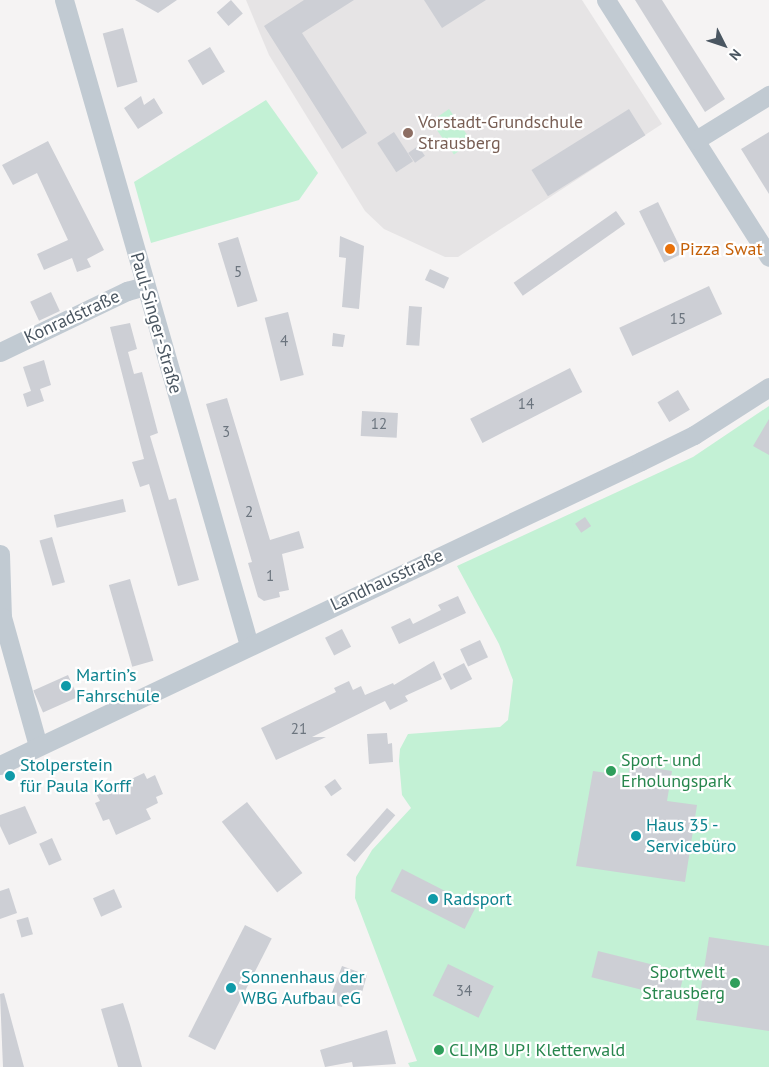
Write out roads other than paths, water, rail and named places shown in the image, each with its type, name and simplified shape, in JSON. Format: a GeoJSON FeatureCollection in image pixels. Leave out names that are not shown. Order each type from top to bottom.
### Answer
{"type":"FeatureCollection","features":[{"type":"Feature","properties":{"kind":"street","name":"Paul-Singer-Straße"},"geometry":{"type":"LineString","coordinates":[[64,0],[249,645]]}},
{"type":"Feature","properties":{"kind":"street"},"geometry":{"type":"LineString","coordinates":[[606,0],[769,257]]}},
{"type":"Feature","properties":{"kind":"street"},"geometry":{"type":"LineString","coordinates":[[696,140],[769,95]]}},
{"type":"Feature","properties":{"kind":"street","name":"Konradstraße"},"geometry":{"type":"LineString","coordinates":[[0,352],[127,291],[145,286]]}},
{"type":"Feature","properties":{"kind":"street","name":"Landhausstraße"},"geometry":{"type":"LineString","coordinates":[[0,765],[694,435],[769,387]]}},
{"type":"Feature","properties":{"kind":"street"},"geometry":{"type":"LineString","coordinates":[[0,554],[2,616],[38,746]]}},
{"type":"Feature","properties":{"kind":"place","name":"Vorstadt-Grundschule Strausberg"},"geometry":{"type":"Point","coordinates":[408,133]}},
{"type":"Feature","properties":{"kind":"place","name":"Pizza Swat"},"geometry":{"type":"Point","coordinates":[670,249]}},
{"type":"Feature","properties":{"kind":"place","name":"Martin’s Fahrschule"},"geometry":{"type":"Point","coordinates":[66,686]}},
{"type":"Feature","properties":{"kind":"place","name":"Sport- und Erholungspark"},"geometry":{"type":"Point","coordinates":[611,771]}},
{"type":"Feature","properties":{"kind":"place","name":"Stolperstein für Paula Korff"},"geometry":{"type":"Point","coordinates":[10,776]}},
{"type":"Feature","properties":{"kind":"place","name":"Haus 35 - Servicebüro"},"geometry":{"type":"Point","coordinates":[636,836]}},
{"type":"Feature","properties":{"kind":"place","name":"Radsport"},"geometry":{"type":"Point","coordinates":[433,899]}},
{"type":"Feature","properties":{"kind":"place","name":"Sportwelt Strausberg"},"geometry":{"type":"Point","coordinates":[735,983]}},
{"type":"Feature","properties":{"kind":"place","name":"Sonnenhaus der WBG Aufbau eG"},"geometry":{"type":"Point","coordinates":[231,988]}},
{"type":"Feature","properties":{"kind":"place","name":"CLIMB UP! Kletterwald"},"geometry":{"type":"Point","coordinates":[439,1050]}}]}
